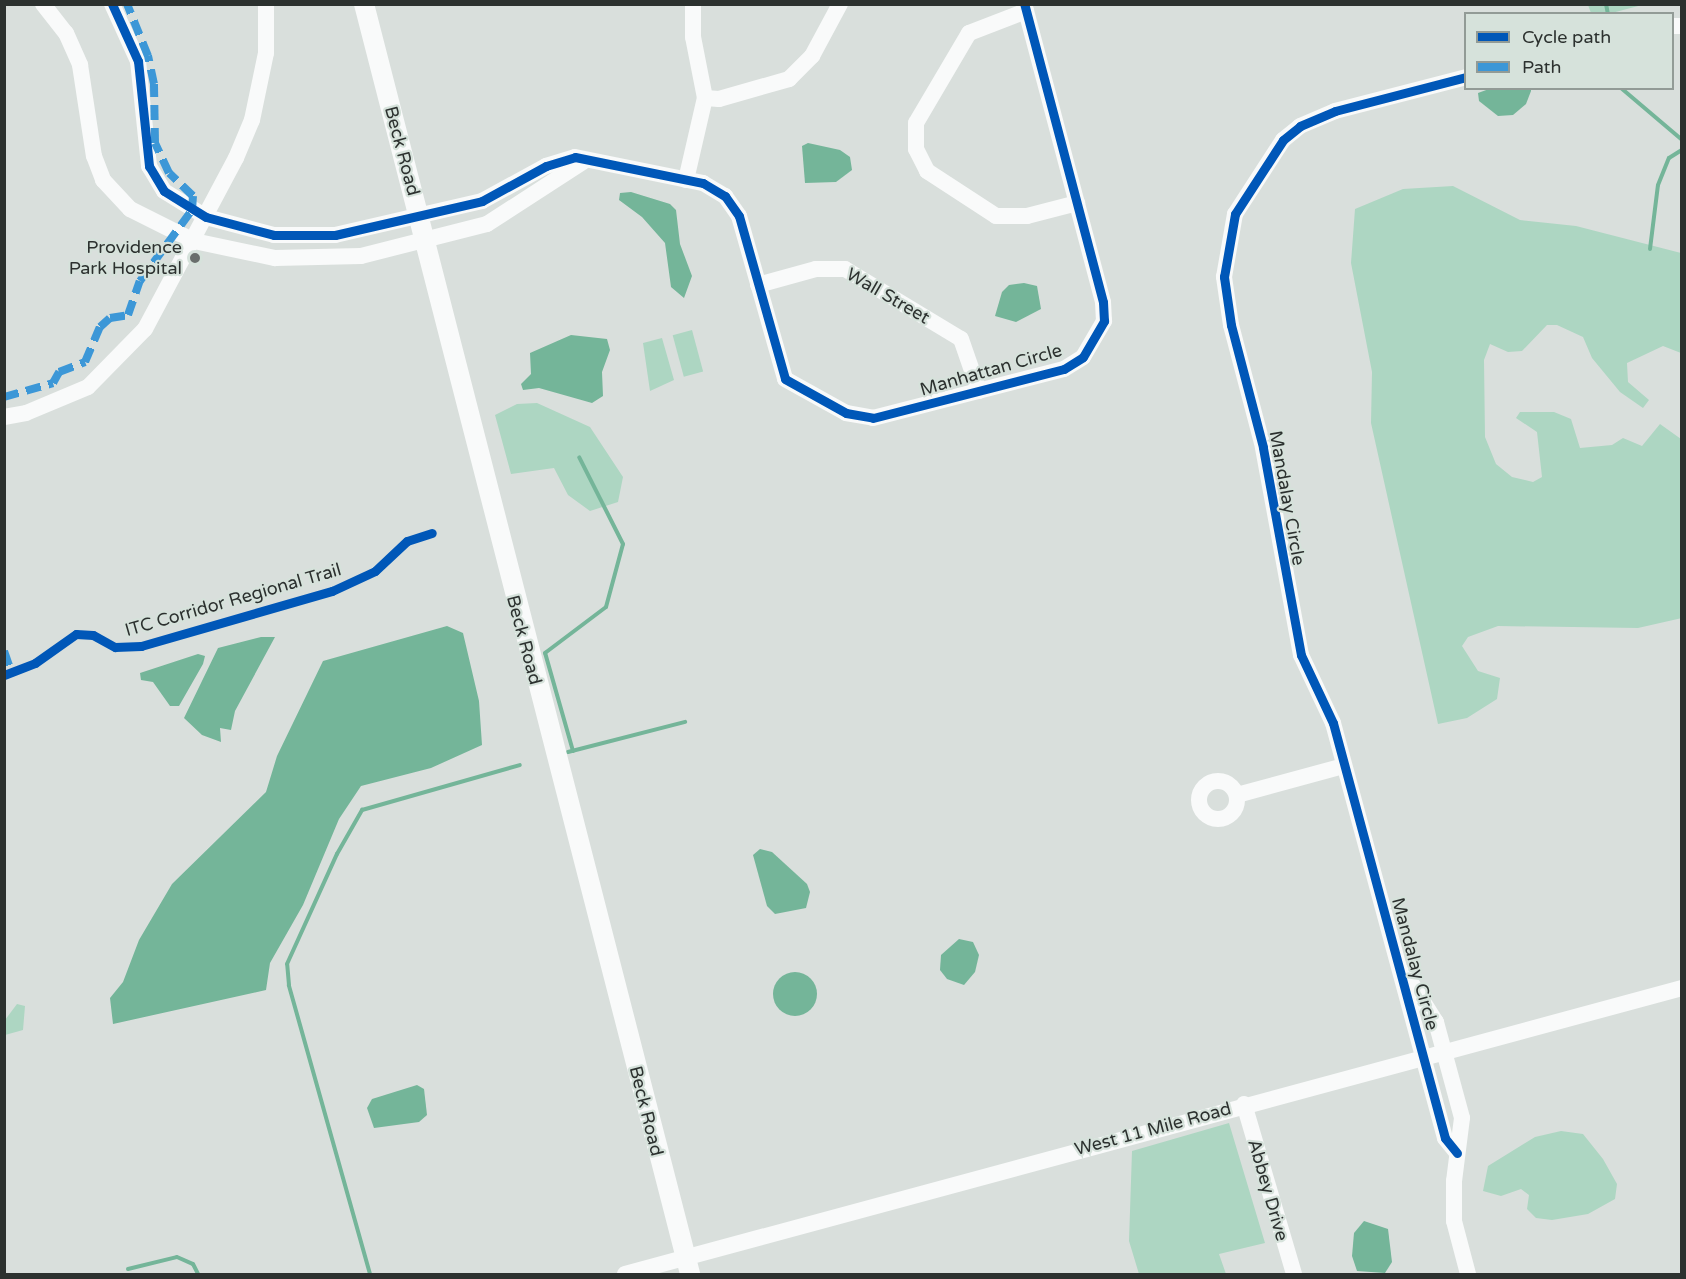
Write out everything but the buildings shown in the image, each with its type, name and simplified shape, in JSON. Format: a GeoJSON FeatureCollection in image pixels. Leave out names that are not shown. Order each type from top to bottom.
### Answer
{"type":"FeatureCollection","features":[{"type":"Feature","properties":{"kind":"main road","name":"Beck Road"},"geometry":{"type":"LineString","coordinates":[[364,4],[425,239],[508,580],[688,1266]]}},
{"type":"Feature","properties":{"kind":"street"},"geometry":{"type":"LineString","coordinates":[[44,4],[66,33],[80,65],[94,156],[103,180],[129,209],[194,241],[245,255],[309,260],[361,256],[499,219],[534,195],[556,176],[592,158]]}},
{"type":"Feature","properties":{"kind":"street","name":"Manhattan Circle"},"geometry":{"type":"LineString","coordinates":[[112,4],[138,61],[149,166],[164,191],[206,217],[250,231],[306,237],[364,230],[491,197],[559,161],[592,158],[686,180],[715,189],[733,204],[785,379],[846,412],[886,417],[1075,364],[1101,328],[1103,302],[1025,8]]}},
{"type":"Feature","properties":{"kind":"street"},"geometry":{"type":"LineString","coordinates":[[4,417],[62,400],[111,368],[145,329],[194,241],[252,120],[266,53],[266,4]]}},
{"type":"Feature","properties":{"kind":"street"},"geometry":{"type":"LineString","coordinates":[[686,180],[705,98],[693,37],[693,4]]}},
{"type":"Feature","properties":{"kind":"street"},"geometry":{"type":"LineString","coordinates":[[705,98],[719,99],[789,79],[812,56],[840,4]]}},
{"type":"Feature","properties":{"kind":"street"},"geometry":{"type":"LineString","coordinates":[[1025,8],[969,33],[916,123],[916,149],[927,171],[996,216],[1027,216],[1077,203]]}},
{"type":"Feature","properties":{"kind":"street","name":"Mandalay Circle"},"geometry":{"type":"LineString","coordinates":[[1457,1153],[1446,1138],[1333,723],[1301,655],[1263,447],[1225,298],[1224,257],[1235,214],[1247,193],[1269,156],[1300,126],[1335,111],[1464,78]]}},
{"type":"Feature","properties":{"kind":"street"},"geometry":{"type":"LineString","coordinates":[[526,178],[534,195]]}},
{"type":"Feature","properties":{"kind":"street"},"geometry":{"type":"LineString","coordinates":[[491,197],[499,219]]}},
{"type":"Feature","properties":{"kind":"street","name":"Wall Street"},"geometry":{"type":"LineString","coordinates":[[758,285],[816,269],[845,269],[961,339],[979,391]]}},
{"type":"Feature","properties":{"kind":"street"},"geometry":{"type":"LineString","coordinates":[[1237,795],[1344,766]]}},
{"type":"Feature","properties":{"kind":"street"},"geometry":{"type":"LineString","coordinates":[[1397,961],[1432,1013],[1464,1123],[1457,1153],[1455,1221],[1468,1275]]}},
{"type":"Feature","properties":{"kind":"street","name":"West 11 Mile Road"},"geometry":{"type":"LineString","coordinates":[[625,1275],[688,1266],[1244,1104],[1682,988]]}},
{"type":"Feature","properties":{"kind":"street","name":"Abbey Drive"},"geometry":{"type":"LineString","coordinates":[[1244,1104],[1294,1275]]}},
{"type":"Feature","properties":{"kind":"shaded area"},"geometry":{"type":"Polygon","coordinates":[[[1588,4],[1642,5],[1616,12],[1591,12],[1588,4]]]}},
{"type":"Feature","properties":{"kind":"shaded area"},"geometry":{"type":"Polygon","coordinates":[[[1486,90],[1531,90],[1526,104],[1513,115],[1498,116],[1479,101],[1478,93],[1486,90]]]}},
{"type":"Feature","properties":{"kind":"shaded area"},"geometry":{"type":"Polygon","coordinates":[[[808,143],[840,150],[850,157],[852,170],[836,182],[805,183],[802,146],[808,143]]]}},
{"type":"Feature","properties":{"kind":"shaded area"},"geometry":{"type":"Polygon","coordinates":[[[1453,186],[1520,220],[1576,226],[1681,253],[1681,353],[1663,346],[1627,363],[1628,382],[1649,400],[1643,408],[1620,392],[1592,358],[1583,337],[1557,325],[1547,325],[1522,351],[1508,352],[1490,344],[1484,360],[1485,437],[1496,464],[1512,477],[1533,482],[1542,477],[1537,432],[1516,418],[1520,412],[1554,412],[1571,419],[1580,448],[1612,445],[1623,438],[1642,446],[1660,424],[1681,439],[1682,618],[1638,628],[1498,626],[1468,637],[1462,646],[1478,671],[1500,678],[1497,699],[1467,718],[1438,724],[1371,423],[1372,372],[1351,263],[1355,209],[1403,189],[1453,186]]]}},
{"type":"Feature","properties":{"kind":"shaded area"},"geometry":{"type":"Polygon","coordinates":[[[631,192],[670,204],[676,210],[680,244],[692,276],[684,298],[671,287],[665,243],[642,217],[619,200],[620,193],[631,192]]]}},
{"type":"Feature","properties":{"kind":"shaded area"},"geometry":{"type":"Polygon","coordinates":[[[1024,283],[1037,286],[1041,309],[1016,322],[995,316],[1002,292],[1009,285],[1024,283]]]}},
{"type":"Feature","properties":{"kind":"shaded area"},"geometry":{"type":"Polygon","coordinates":[[[692,330],[703,372],[684,377],[673,335],[692,330]]]}},
{"type":"Feature","properties":{"kind":"shaded area"},"geometry":{"type":"Polygon","coordinates":[[[571,335],[607,339],[610,350],[602,372],[603,396],[592,403],[539,388],[523,390],[521,384],[531,374],[530,353],[571,335]]]}},
{"type":"Feature","properties":{"kind":"shaded area"},"geometry":{"type":"Polygon","coordinates":[[[662,338],[674,380],[650,391],[643,343],[662,338]]]}},
{"type":"Feature","properties":{"kind":"shaded area"},"geometry":{"type":"Polygon","coordinates":[[[537,403],[590,427],[623,477],[618,502],[590,511],[568,495],[554,468],[511,474],[495,415],[517,404],[537,403]]]}},
{"type":"Feature","properties":{"kind":"shaded area"},"geometry":{"type":"Polygon","coordinates":[[[447,626],[463,633],[479,701],[482,745],[431,768],[361,786],[339,819],[303,905],[270,963],[266,990],[113,1024],[110,998],[123,982],[139,940],[172,884],[266,792],[277,756],[323,661],[447,626]]]}},
{"type":"Feature","properties":{"kind":"shaded area"},"geometry":{"type":"Polygon","coordinates":[[[261,637],[275,637],[235,711],[231,730],[220,728],[221,742],[202,735],[184,718],[218,648],[261,637]]]}},
{"type":"Feature","properties":{"kind":"shaded area"},"geometry":{"type":"Polygon","coordinates":[[[198,654],[205,656],[203,664],[179,706],[170,706],[153,682],[141,680],[140,673],[198,654]]]}},
{"type":"Feature","properties":{"kind":"shaded area"},"geometry":{"type":"Polygon","coordinates":[[[760,849],[772,852],[807,884],[810,892],[806,908],[775,914],[767,906],[753,855],[760,849]]]}},
{"type":"Feature","properties":{"kind":"shaded area"},"geometry":{"type":"Polygon","coordinates":[[[959,939],[973,942],[979,955],[975,972],[964,985],[947,979],[940,970],[941,955],[959,939]]]}},
{"type":"Feature","properties":{"kind":"shaded area"},"geometry":{"type":"Polygon","coordinates":[[[795,972],[811,978],[817,994],[811,1010],[795,1016],[779,1010],[773,994],[779,978],[795,972]]]}},
{"type":"Feature","properties":{"kind":"shaded area"},"geometry":{"type":"Polygon","coordinates":[[[17,1004],[25,1006],[23,1030],[5,1035],[5,1020],[17,1004]]]}},
{"type":"Feature","properties":{"kind":"shaded area"},"geometry":{"type":"Polygon","coordinates":[[[417,1085],[424,1089],[427,1115],[419,1122],[374,1128],[367,1108],[372,1099],[417,1085]]]}},
{"type":"Feature","properties":{"kind":"shaded area"},"geometry":{"type":"Polygon","coordinates":[[[1229,1123],[1265,1243],[1219,1254],[1226,1274],[1139,1274],[1129,1241],[1132,1151],[1229,1123]]]}},
{"type":"Feature","properties":{"kind":"shaded area"},"geometry":{"type":"Polygon","coordinates":[[[1561,1131],[1583,1134],[1603,1159],[1617,1184],[1615,1199],[1588,1214],[1552,1220],[1536,1218],[1527,1209],[1529,1195],[1521,1189],[1501,1196],[1483,1191],[1488,1166],[1535,1137],[1561,1131]]]}},
{"type":"Feature","properties":{"kind":"shaded area"},"geometry":{"type":"Polygon","coordinates":[[[1364,1221],[1388,1229],[1392,1262],[1385,1273],[1357,1271],[1352,1256],[1354,1233],[1364,1221]]]}},
{"type":"Feature","properties":{"kind":"waterway"},"geometry":{"type":"LineString","coordinates":[[1606,4],[1608,12]]}},
{"type":"Feature","properties":{"kind":"waterway"},"geometry":{"type":"LineString","coordinates":[[1623,90],[1682,140]]}},
{"type":"Feature","properties":{"kind":"waterway"},"geometry":{"type":"LineString","coordinates":[[1650,249],[1658,185],[1669,158],[1682,150]]}},
{"type":"Feature","properties":{"kind":"waterway"},"geometry":{"type":"LineString","coordinates":[[573,751],[545,653],[606,607],[623,544],[579,457]]}},
{"type":"Feature","properties":{"kind":"waterway"},"geometry":{"type":"LineString","coordinates":[[568,752],[685,722]]}},
{"type":"Feature","properties":{"kind":"waterway"},"geometry":{"type":"LineString","coordinates":[[370,1274],[289,985],[287,964],[337,854],[362,810],[520,765]]}},
{"type":"Feature","properties":{"kind":"waterway"},"geometry":{"type":"LineString","coordinates":[[128,1269],[177,1257],[193,1264],[198,1274]]}},
{"type":"Feature","properties":{"kind":"marked path"},"geometry":{"type":"LineString","coordinates":[[4,397],[53,383],[59,372],[85,362],[100,327],[110,318],[128,315],[140,281],[192,210],[193,196],[169,173],[155,143],[154,84],[148,56],[127,4]]}},
{"type":"Feature","properties":{"kind":"marked path"},"geometry":{"type":"LineString","coordinates":[[4,651],[11,671]]}},
{"type":"Feature","properties":{"kind":"cycle path"},"geometry":{"type":"LineString","coordinates":[[112,4],[138,61],[149,166],[164,191],[206,217],[274,235],[335,235],[482,201],[546,166],[575,157],[703,183],[725,196],[739,216],[785,379],[846,413],[873,418],[1064,369],[1083,357],[1104,321],[1103,302],[1024,4]]}},
{"type":"Feature","properties":{"kind":"cycle path"},"geometry":{"type":"LineString","coordinates":[[1457,1153],[1445,1138],[1333,723],[1301,655],[1263,447],[1231,325],[1224,277],[1235,214],[1283,140],[1300,126],[1335,111],[1464,78]]}},
{"type":"Feature","properties":{"kind":"cycle path","name":"ITC Corridor Regional Trail"},"geometry":{"type":"LineString","coordinates":[[4,675],[35,663],[76,634],[93,635],[115,647],[141,646],[332,591],[375,571],[407,541],[432,533]]}},
{"type":"Feature","properties":{"kind":"place","name":"Providence Park Hospital"},"geometry":{"type":"Point","coordinates":[195,258]}}]}
